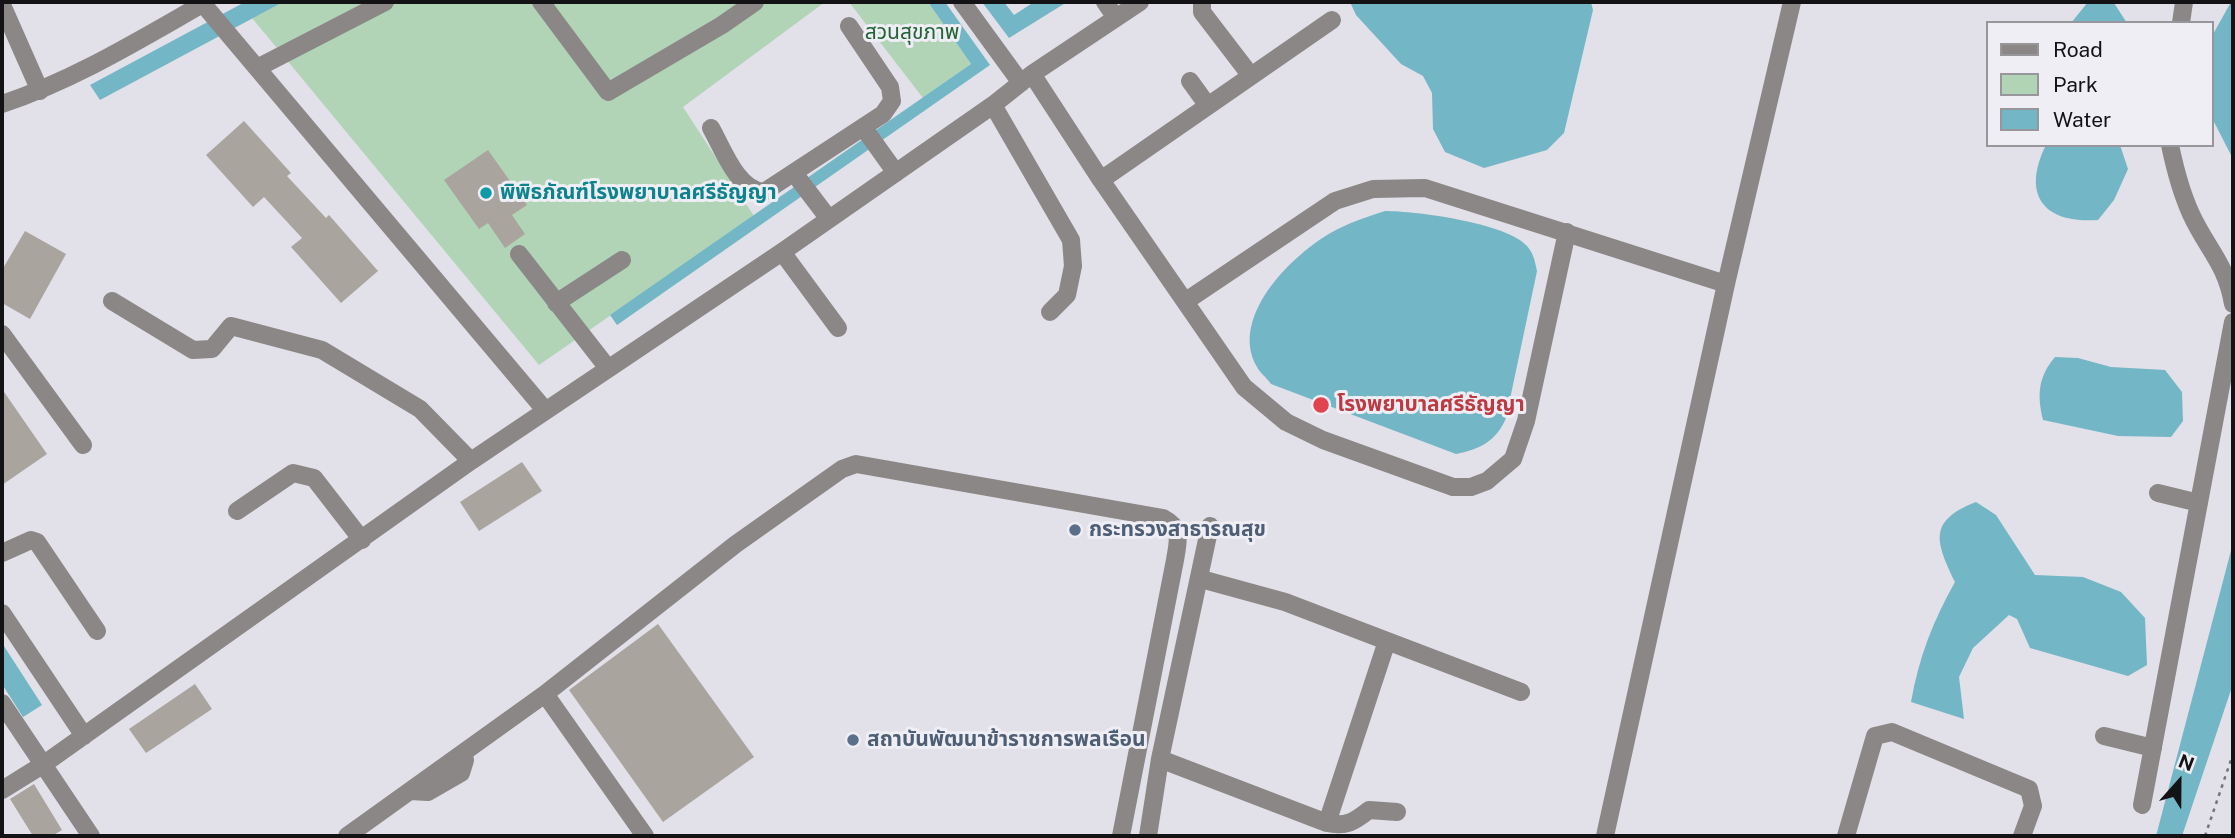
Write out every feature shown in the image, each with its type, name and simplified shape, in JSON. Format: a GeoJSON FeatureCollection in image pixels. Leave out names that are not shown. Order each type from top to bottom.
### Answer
{"type":"FeatureCollection","features":[{"type":"Feature","properties":{"kind":"lane"},"geometry":{"type":"LineString","coordinates":[[253,63],[385,2]]}},
{"type":"Feature","properties":{"kind":"lane"},"geometry":{"type":"LineString","coordinates":[[541,2],[608,92],[722,25],[755,2]]}},
{"type":"Feature","properties":{"kind":"lane"},"geometry":{"type":"LineString","coordinates":[[962,2],[994,47],[1022,76],[1101,180],[1244,387],[1286,422],[1323,440],[1453,487],[1471,487],[1503,470],[1513,459],[1526,421],[1567,232]]}},
{"type":"Feature","properties":{"kind":"lane"},"geometry":{"type":"LineString","coordinates":[[2,790],[84,736],[471,461],[607,367],[782,252],[993,105],[1022,76],[1111,10],[1140,2]]}},
{"type":"Feature","properties":{"kind":"lane"},"geometry":{"type":"LineString","coordinates":[[1202,2],[1202,12],[1251,76]]}},
{"type":"Feature","properties":{"kind":"lane"},"geometry":{"type":"LineString","coordinates":[[1605,836],[1726,284],[1792,2]]}},
{"type":"Feature","properties":{"kind":"lane"},"geometry":{"type":"LineString","coordinates":[[2181,21],[2184,2]]}},
{"type":"Feature","properties":{"kind":"lane"},"geometry":{"type":"LineString","coordinates":[[2,104],[40,91],[118,54],[204,3],[545,410]]}},
{"type":"Feature","properties":{"kind":"lane"},"geometry":{"type":"LineString","coordinates":[[2,5],[40,91]]}},
{"type":"Feature","properties":{"kind":"lane"},"geometry":{"type":"LineString","coordinates":[[1101,180],[1332,20]]}},
{"type":"Feature","properties":{"kind":"lane"},"geometry":{"type":"LineString","coordinates":[[711,128],[748,187],[764,192],[801,182],[868,136],[890,107],[892,95],[849,26]]}},
{"type":"Feature","properties":{"kind":"lane"},"geometry":{"type":"LineString","coordinates":[[1190,82],[1208,106]]}},
{"type":"Feature","properties":{"kind":"lane"},"geometry":{"type":"LineString","coordinates":[[993,105],[1071,240],[1073,266],[1067,296],[1050,312]]}},
{"type":"Feature","properties":{"kind":"lane"},"geometry":{"type":"LineString","coordinates":[[868,136],[896,173]]}},
{"type":"Feature","properties":{"kind":"lane"},"geometry":{"type":"LineString","coordinates":[[2170,147],[2176,176],[2188,206],[2228,277],[2233,304]]}},
{"type":"Feature","properties":{"kind":"lane"},"geometry":{"type":"LineString","coordinates":[[801,182],[829,219]]}},
{"type":"Feature","properties":{"kind":"lane"},"geometry":{"type":"LineString","coordinates":[[1186,301],[1335,201],[1373,189],[1425,188],[1726,284]]}},
{"type":"Feature","properties":{"kind":"lane"},"geometry":{"type":"LineString","coordinates":[[782,252],[838,328]]}},
{"type":"Feature","properties":{"kind":"lane"},"geometry":{"type":"LineString","coordinates":[[519,254],[607,367]]}},
{"type":"Feature","properties":{"kind":"lane"},"geometry":{"type":"LineString","coordinates":[[556,303],[622,260]]}},
{"type":"Feature","properties":{"kind":"lane"},"geometry":{"type":"LineString","coordinates":[[112,301],[193,350],[212,349],[231,326],[322,351],[420,409],[471,461]]}},
{"type":"Feature","properties":{"kind":"lane"},"geometry":{"type":"LineString","coordinates":[[2142,805],[2233,321]]}},
{"type":"Feature","properties":{"kind":"lane"},"geometry":{"type":"LineString","coordinates":[[2,334],[83,444]]}},
{"type":"Feature","properties":{"kind":"lane"},"geometry":{"type":"LineString","coordinates":[[347,836],[410,791],[428,792],[461,773],[465,760],[463,753],[545,694],[736,544],[842,469],[856,464],[1163,518],[1174,524],[1179,533],[1121,836]]}},
{"type":"Feature","properties":{"kind":"lane"},"geometry":{"type":"LineString","coordinates":[[237,511],[293,473],[304,474],[314,478],[362,540]]}},
{"type":"Feature","properties":{"kind":"lane"},"geometry":{"type":"LineString","coordinates":[[2158,493],[2199,503]]}},
{"type":"Feature","properties":{"kind":"lane"},"geometry":{"type":"LineString","coordinates":[[1147,836],[1160,759],[1201,579],[1210,526]]}},
{"type":"Feature","properties":{"kind":"lane"},"geometry":{"type":"LineString","coordinates":[[2,552],[31,540],[37,542],[97,631]]}},
{"type":"Feature","properties":{"kind":"lane"},"geometry":{"type":"LineString","coordinates":[[1201,579],[1285,601],[1521,692]]}},
{"type":"Feature","properties":{"kind":"lane"},"geometry":{"type":"LineString","coordinates":[[2,614],[84,736]]}},
{"type":"Feature","properties":{"kind":"lane"},"geometry":{"type":"LineString","coordinates":[[1327,823],[1387,641]]}},
{"type":"Feature","properties":{"kind":"lane"},"geometry":{"type":"LineString","coordinates":[[545,694],[645,836]]}},
{"type":"Feature","properties":{"kind":"lane"},"geometry":{"type":"LineString","coordinates":[[2,703],[91,836]]}},
{"type":"Feature","properties":{"kind":"lane"},"geometry":{"type":"LineString","coordinates":[[1846,836],[1875,736],[1892,732],[2029,789],[2033,806],[2022,836]]}},
{"type":"Feature","properties":{"kind":"lane"},"geometry":{"type":"LineString","coordinates":[[2104,736],[2153,748]]}},
{"type":"Feature","properties":{"kind":"lane"},"geometry":{"type":"LineString","coordinates":[[1160,759],[1340,826],[1353,823],[1369,810],[1397,811]]}},
{"type":"Feature","properties":{"kind":"path"},"geometry":{"type":"LineString","coordinates":[[2205,836],[2233,754]]}},
{"type":"Feature","properties":{"kind":"green space","name":"สวนสุขภาพ"},"geometry":{"type":"Polygon","coordinates":[[[283,2],[825,2],[683,107],[754,216],[539,365],[252,18],[283,2]]]}},
{"type":"Feature","properties":{"kind":"green space","name":"สวนสุขภาพ"},"geometry":{"type":"Polygon","coordinates":[[[849,2],[928,2],[971,64],[923,98],[849,2]]]}},
{"type":"Feature","properties":{"kind":"water"},"geometry":{"type":"Polygon","coordinates":[[[245,2],[283,2],[100,100],[90,85],[245,2]]]}},
{"type":"Feature","properties":{"kind":"water"},"geometry":{"type":"Polygon","coordinates":[[[928,2],[945,2],[990,65],[617,325],[610,315],[971,64],[928,2]]]}},
{"type":"Feature","properties":{"kind":"water"},"geometry":{"type":"Polygon","coordinates":[[[982,2],[1004,2],[1014,15],[1034,2],[1067,2],[1009,38],[982,2]]]}},
{"type":"Feature","properties":{"kind":"water"},"geometry":{"type":"Polygon","coordinates":[[[1350,2],[1591,2],[1593,10],[1564,133],[1547,150],[1484,168],[1445,152],[1433,129],[1432,93],[1423,76],[1401,64],[1356,15],[1350,2]]]}},
{"type":"Feature","properties":{"kind":"water"},"geometry":{"type":"Polygon","coordinates":[[[2088,2],[2114,3],[2126,21],[2073,21],[2088,2]]]}},
{"type":"Feature","properties":{"kind":"water"},"geometry":{"type":"Polygon","coordinates":[[[2233,2],[2233,159],[2214,122],[2214,32],[2233,2]]]}},
{"type":"Feature","properties":{"kind":"water"},"geometry":{"type":"Polygon","coordinates":[[[2045,147],[2121,147],[2128,169],[2114,200],[2098,220],[2079,220],[2064,217],[2042,203],[2037,192],[2039,163],[2045,147]]]}},
{"type":"Feature","properties":{"kind":"water"},"geometry":{"type":"Polygon","coordinates":[[[1385,211],[1438,216],[1501,231],[1527,246],[1534,258],[1537,271],[1506,418],[1487,443],[1473,450],[1456,454],[1271,384],[1257,367],[1250,347],[1251,326],[1259,305],[1287,267],[1305,251],[1340,228],[1385,211]]]}},
{"type":"Feature","properties":{"kind":"water"},"geometry":{"type":"Polygon","coordinates":[[[2055,357],[2078,358],[2111,367],[2165,370],[2182,392],[2183,421],[2171,437],[2118,436],[2043,420],[2040,387],[2049,364],[2055,357]]]}},
{"type":"Feature","properties":{"kind":"water"},"geometry":{"type":"Polygon","coordinates":[[[1976,502],[1996,515],[2035,575],[2083,577],[2121,592],[2145,618],[2147,665],[2128,676],[2030,648],[2017,619],[2009,615],[1973,648],[1959,677],[1964,719],[1911,702],[1928,640],[1955,582],[1943,555],[1940,534],[1949,517],[1976,502]]]}},
{"type":"Feature","properties":{"kind":"water"},"geometry":{"type":"Polygon","coordinates":[[[2233,543],[2233,684],[2182,836],[2156,836],[2233,543]]]}},
{"type":"Feature","properties":{"kind":"water"},"geometry":{"type":"Polygon","coordinates":[[[2,643],[42,705],[23,717],[2,684],[2,643]]]}},
{"type":"Feature","properties":{"kind":"building"},"geometry":{"type":"Polygon","coordinates":[[[244,121],[291,173],[287,176],[326,218],[329,215],[378,271],[341,303],[291,247],[302,238],[264,197],[253,207],[206,155],[244,121]]]}},
{"type":"Feature","properties":{"kind":"building","name":"พิพิธภัณฑ์โรงพยาบาลศรีธัญญา"},"geometry":{"type":"Polygon","coordinates":[[[488,150],[527,205],[512,215],[525,234],[505,248],[488,223],[479,229],[444,180],[488,150]]]}},
{"type":"Feature","properties":{"kind":"building"},"geometry":{"type":"Polygon","coordinates":[[[25,231],[66,254],[30,319],[2,303],[2,270],[25,231]]]}},
{"type":"Feature","properties":{"kind":"building"},"geometry":{"type":"Polygon","coordinates":[[[2,389],[47,454],[2,485],[2,389]]]}},
{"type":"Feature","properties":{"kind":"building"},"geometry":{"type":"Polygon","coordinates":[[[522,462],[542,491],[479,531],[460,502],[522,462]]]}},
{"type":"Feature","properties":{"kind":"building"},"geometry":{"type":"Polygon","coordinates":[[[658,624],[754,757],[663,822],[569,690],[658,624]]]}},
{"type":"Feature","properties":{"kind":"building"},"geometry":{"type":"Polygon","coordinates":[[[195,684],[212,709],[146,753],[129,729],[195,684]]]}},
{"type":"Feature","properties":{"kind":"building"},"geometry":{"type":"Polygon","coordinates":[[[34,784],[62,830],[52,836],[33,836],[10,799],[34,784]]]}},
{"type":"Feature","properties":{"kind":"place","name":"พิพิธภัณฑ์โรงพยาบาลศรีธัญญา"},"geometry":{"type":"Point","coordinates":[486,193]}},
{"type":"Feature","properties":{"kind":"place","name":"โรงพยาบาลศรีธัญญา"},"geometry":{"type":"Point","coordinates":[1321,405]}},
{"type":"Feature","properties":{"kind":"place","name":"กระทรวงสาธารณสุข"},"geometry":{"type":"Point","coordinates":[1075,530]}},
{"type":"Feature","properties":{"kind":"place","name":"สถาบันพัฒนาข้าราชการพลเรือน"},"geometry":{"type":"Point","coordinates":[853,740]}}]}
